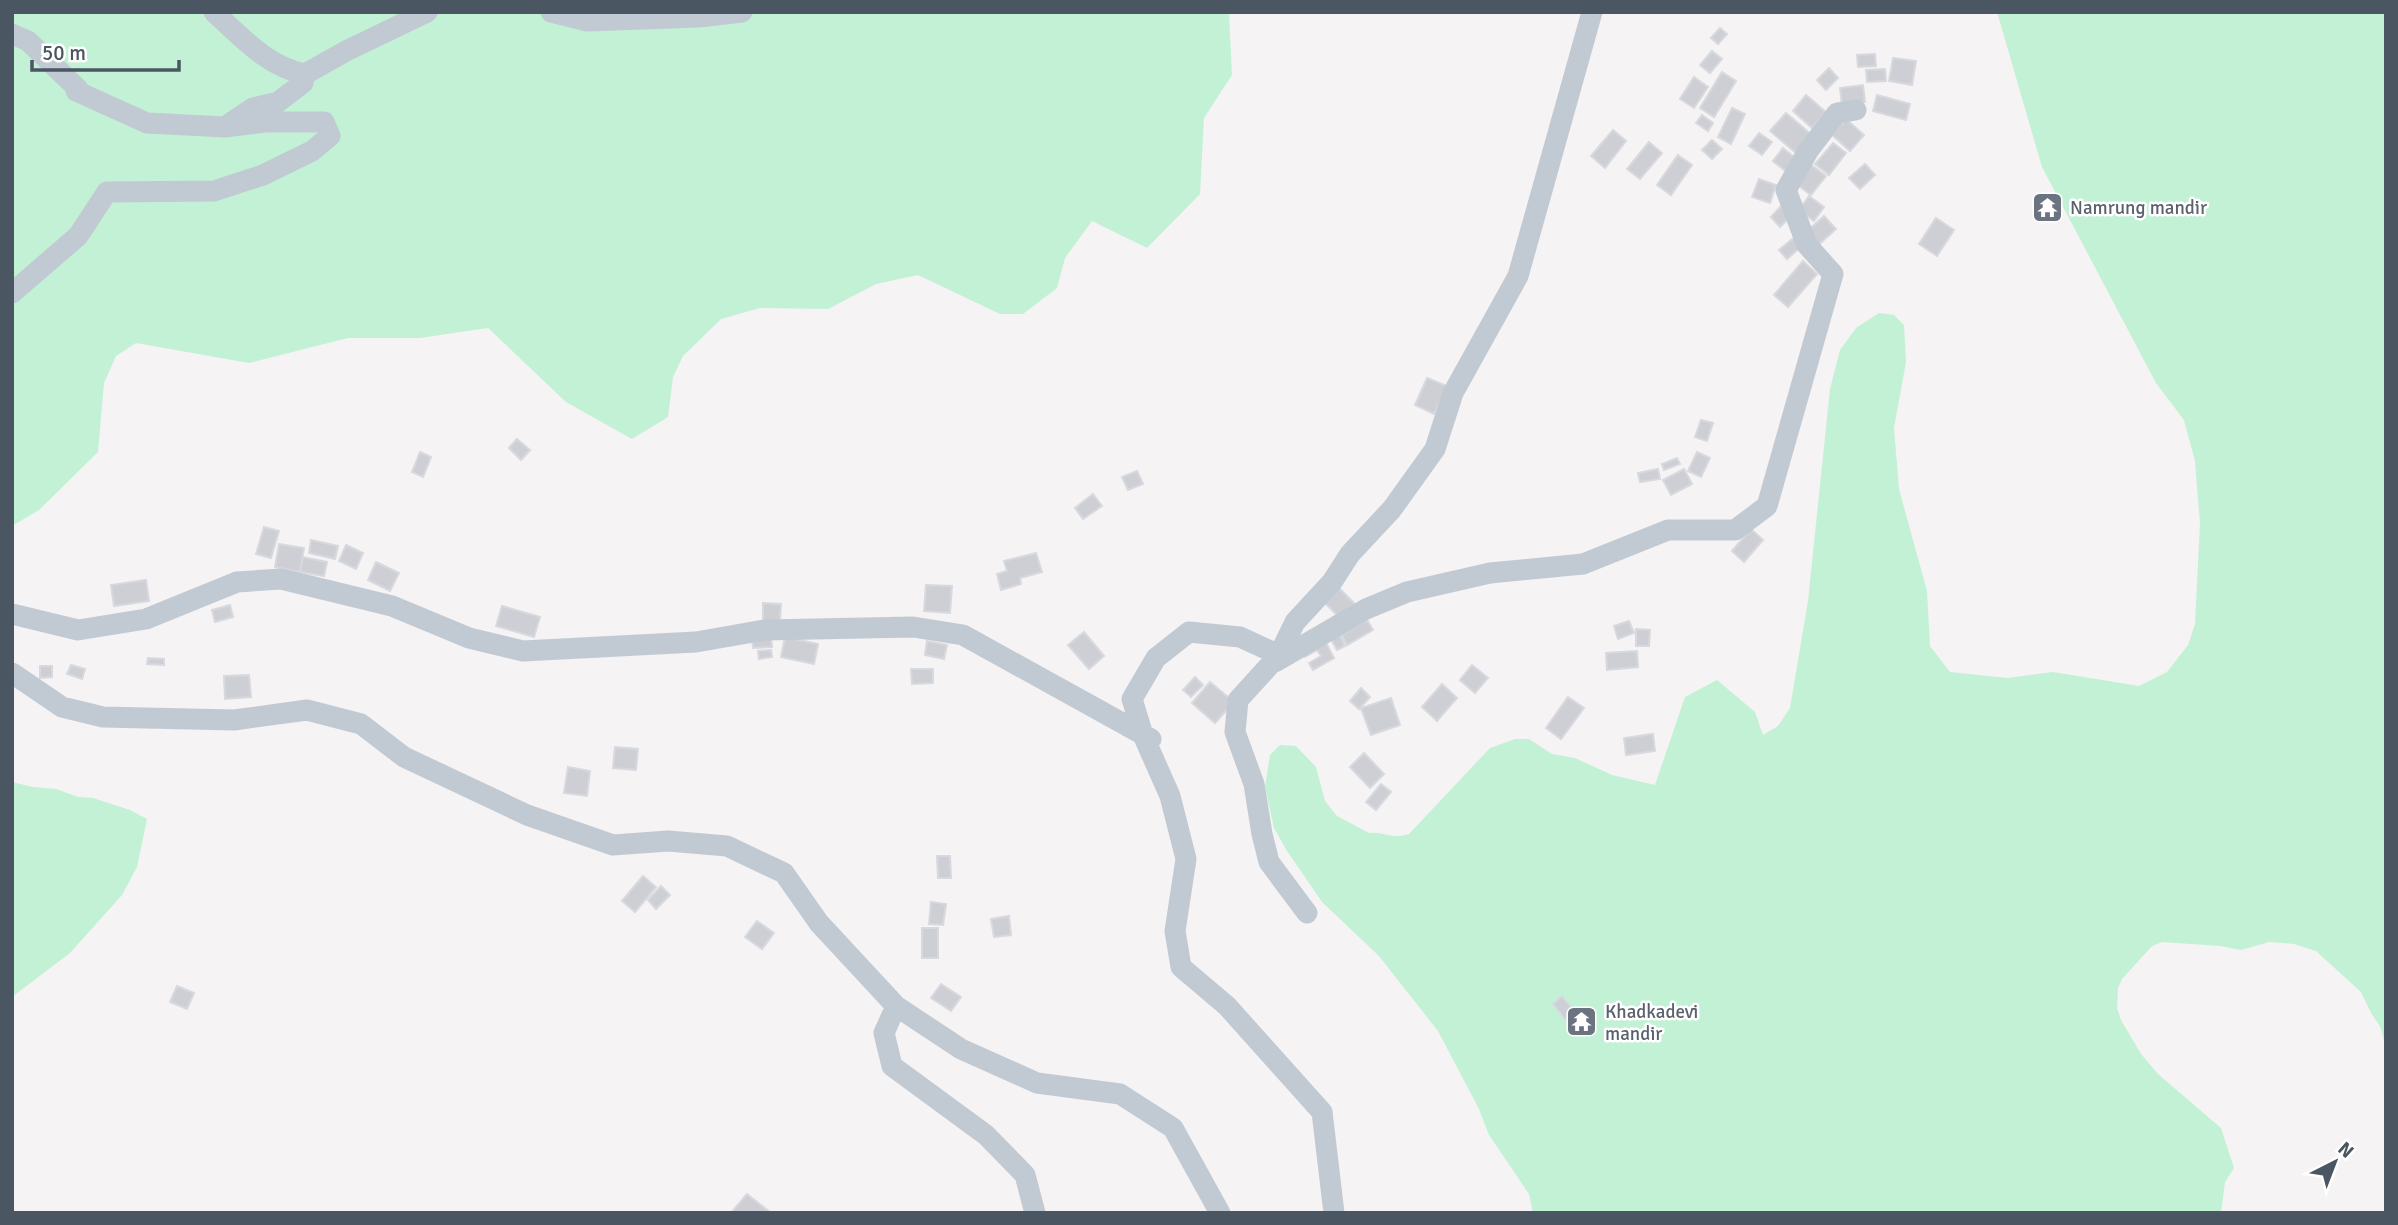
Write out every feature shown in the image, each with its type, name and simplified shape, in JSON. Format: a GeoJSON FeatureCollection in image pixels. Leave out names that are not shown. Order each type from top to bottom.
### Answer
{"type":"FeatureCollection","features":[{"type":"Feature","properties":{"kind":"street"},"geometry":{"type":"LineString","coordinates":[[214,12],[244,43],[288,71],[305,74],[427,12]]}},
{"type":"Feature","properties":{"kind":"street"},"geometry":{"type":"LineString","coordinates":[[551,12],[587,21],[699,18],[742,12]]}},
{"type":"Feature","properties":{"kind":"street"},"geometry":{"type":"LineString","coordinates":[[1307,913],[1269,862],[1254,783],[1235,732],[1238,700],[1275,660],[1295,622],[1332,582],[1350,554],[1392,509],[1435,449],[1453,393],[1518,276],[1592,12]]}},
{"type":"Feature","properties":{"kind":"street"},"geometry":{"type":"LineString","coordinates":[[12,34],[28,41],[78,89],[76,91],[147,123],[225,127],[265,122],[324,122],[330,136],[312,151],[263,175],[214,191],[107,191],[78,236],[12,293]]}},
{"type":"Feature","properties":{"kind":"street"},"geometry":{"type":"LineString","coordinates":[[225,127],[253,108],[278,102],[303,83],[305,74]]}},
{"type":"Feature","properties":{"kind":"street"},"geometry":{"type":"LineString","coordinates":[[1275,660],[1342,621],[1407,592],[1490,573],[1583,564],[1668,530],[1735,530],[1767,506],[1833,274],[1807,245],[1786,190],[1808,151],[1837,113],[1856,110]]}},
{"type":"Feature","properties":{"kind":"street"},"geometry":{"type":"LineString","coordinates":[[12,614],[78,630],[146,619],[237,582],[281,579],[392,606],[469,638],[523,651],[696,642],[764,630],[913,627],[963,635],[1147,737]]}},
{"type":"Feature","properties":{"kind":"street"},"geometry":{"type":"LineString","coordinates":[[1275,660],[1240,637],[1189,632],[1156,658],[1132,699],[1170,796],[1186,859],[1175,931],[1181,967],[1227,1006],[1322,1112],[1334,1213]]}},
{"type":"Feature","properties":{"kind":"street"},"geometry":{"type":"LineString","coordinates":[[12,673],[62,706],[103,717],[234,720],[307,710],[361,724],[404,757],[527,815],[613,845],[668,841],[727,846],[784,873],[820,923],[895,1006],[961,1049],[1037,1083],[1120,1094],[1173,1128],[1220,1213]]}},
{"type":"Feature","properties":{"kind":"street"},"geometry":{"type":"LineString","coordinates":[[895,1006],[884,1034],[892,1066],[986,1135],[1025,1175],[1035,1213]]}},
{"type":"Feature","properties":{"kind":"green space"},"geometry":{"type":"Polygon","coordinates":[[[12,12],[1229,12],[1232,75],[1204,118],[1200,194],[1147,248],[1092,221],[1065,258],[1057,288],[1023,314],[1000,314],[918,275],[876,284],[828,309],[760,308],[721,319],[683,356],[673,377],[668,417],[632,439],[566,402],[488,328],[420,338],[348,338],[249,363],[136,343],[116,356],[104,383],[98,452],[39,510],[12,526],[12,12]]]}},
{"type":"Feature","properties":{"kind":"green space"},"geometry":{"type":"Polygon","coordinates":[[[1997,12],[2386,12],[2386,1047],[2380,1026],[2361,992],[2316,951],[2294,944],[2269,942],[2241,950],[2162,942],[2152,946],[2122,979],[2118,988],[2117,1008],[2141,1054],[2158,1074],[2221,1128],[2234,1168],[2225,1182],[2221,1213],[1533,1213],[1529,1194],[1489,1135],[1479,1109],[1438,1031],[1379,956],[1322,902],[1287,851],[1274,828],[1265,787],[1270,755],[1280,745],[1296,746],[1316,767],[1325,801],[1337,816],[1369,833],[1397,836],[1409,834],[1490,748],[1515,739],[1529,739],[1552,754],[1575,758],[1612,775],[1655,785],[1685,697],[1717,680],[1755,712],[1763,735],[1778,726],[1790,708],[1808,601],[1830,389],[1840,350],[1856,328],[1879,313],[1894,315],[1904,325],[1906,362],[1894,428],[1899,489],[1927,591],[1930,646],[1950,672],[2008,678],[2053,672],[2139,686],[2167,672],[2188,645],[2195,624],[2200,523],[2195,461],[2184,420],[2156,383],[2042,167],[1997,12]]]}},
{"type":"Feature","properties":{"kind":"green space"},"geometry":{"type":"Polygon","coordinates":[[[12,782],[93,798],[130,810],[147,819],[137,867],[122,895],[70,953],[12,997],[12,782]]]}},
{"type":"Feature","properties":{"kind":"building"},"geometry":{"type":"Polygon","coordinates":[[[1720,28],[1727,34],[1718,44],[1711,38],[1720,28]]]}},
{"type":"Feature","properties":{"kind":"building"},"geometry":{"type":"Polygon","coordinates":[[[1712,51],[1722,59],[1710,73],[1700,65],[1712,51]]]}},
{"type":"Feature","properties":{"kind":"building"},"geometry":{"type":"Polygon","coordinates":[[[1875,54],[1876,66],[1858,67],[1857,55],[1875,54]]]}},
{"type":"Feature","properties":{"kind":"building"},"geometry":{"type":"Polygon","coordinates":[[[1893,58],[1916,61],[1912,85],[1889,81],[1893,58]]]}},
{"type":"Feature","properties":{"kind":"building"},"geometry":{"type":"Polygon","coordinates":[[[1829,68],[1838,78],[1826,90],[1817,80],[1829,68]]]}},
{"type":"Feature","properties":{"kind":"building"},"geometry":{"type":"Polygon","coordinates":[[[1885,69],[1886,81],[1867,82],[1866,70],[1885,69]]]}},
{"type":"Feature","properties":{"kind":"building"},"geometry":{"type":"Polygon","coordinates":[[[1722,72],[1736,81],[1714,117],[1700,108],[1722,72]]]}},
{"type":"Feature","properties":{"kind":"building"},"geometry":{"type":"Polygon","coordinates":[[[1694,77],[1708,87],[1694,108],[1680,99],[1694,77]]]}},
{"type":"Feature","properties":{"kind":"building"},"geometry":{"type":"Polygon","coordinates":[[[1863,85],[1865,102],[1842,105],[1840,88],[1863,85]]]}},
{"type":"Feature","properties":{"kind":"building"},"geometry":{"type":"Polygon","coordinates":[[[1806,95],[1826,112],[1812,128],[1793,111],[1806,95]]]}},
{"type":"Feature","properties":{"kind":"building"},"geometry":{"type":"Polygon","coordinates":[[[1877,95],[1910,104],[1906,120],[1873,111],[1877,95]]]}},
{"type":"Feature","properties":{"kind":"building"},"geometry":{"type":"Polygon","coordinates":[[[1732,108],[1745,114],[1731,144],[1718,137],[1732,108]]]}},
{"type":"Feature","properties":{"kind":"building"},"geometry":{"type":"Polygon","coordinates":[[[1786,113],[1812,135],[1796,153],[1770,131],[1786,113]]]}},
{"type":"Feature","properties":{"kind":"building"},"geometry":{"type":"Polygon","coordinates":[[[1702,115],[1713,123],[1708,131],[1696,123],[1702,115]]]}},
{"type":"Feature","properties":{"kind":"building"},"geometry":{"type":"Polygon","coordinates":[[[1846,119],[1864,135],[1850,151],[1832,135],[1846,119]]]}},
{"type":"Feature","properties":{"kind":"building"},"geometry":{"type":"Polygon","coordinates":[[[1613,130],[1626,141],[1605,168],[1591,156],[1613,130]]]}},
{"type":"Feature","properties":{"kind":"building"},"geometry":{"type":"Polygon","coordinates":[[[1759,133],[1772,142],[1762,155],[1749,146],[1759,133]]]}},
{"type":"Feature","properties":{"kind":"building"},"geometry":{"type":"Polygon","coordinates":[[[1712,140],[1722,149],[1712,159],[1702,150],[1712,140]]]}},
{"type":"Feature","properties":{"kind":"building"},"geometry":{"type":"Polygon","coordinates":[[[1649,142],[1662,153],[1640,179],[1627,169],[1649,142]]]}},
{"type":"Feature","properties":{"kind":"building"},"geometry":{"type":"Polygon","coordinates":[[[1833,143],[1846,153],[1829,175],[1815,164],[1833,143]]]}},
{"type":"Feature","properties":{"kind":"building"},"geometry":{"type":"Polygon","coordinates":[[[1783,148],[1799,161],[1789,174],[1773,161],[1783,148]]]}},
{"type":"Feature","properties":{"kind":"building"},"geometry":{"type":"Polygon","coordinates":[[[1678,155],[1692,165],[1671,195],[1657,185],[1678,155]]]}},
{"type":"Feature","properties":{"kind":"building"},"geometry":{"type":"Polygon","coordinates":[[[1810,164],[1826,176],[1811,195],[1795,183],[1810,164]]]}},
{"type":"Feature","properties":{"kind":"building"},"geometry":{"type":"Polygon","coordinates":[[[1865,164],[1875,175],[1860,189],[1849,178],[1865,164]]]}},
{"type":"Feature","properties":{"kind":"building"},"geometry":{"type":"Polygon","coordinates":[[[1759,179],[1776,185],[1770,203],[1752,197],[1759,179]]]}},
{"type":"Feature","properties":{"kind":"building"},"geometry":{"type":"Polygon","coordinates":[[[1809,196],[1824,207],[1814,221],[1799,210],[1809,196]]]}},
{"type":"Feature","properties":{"kind":"building"},"geometry":{"type":"Polygon","coordinates":[[[1781,206],[1791,216],[1780,227],[1771,217],[1781,206]]]}},
{"type":"Feature","properties":{"kind":"building"},"geometry":{"type":"Polygon","coordinates":[[[1824,216],[1836,229],[1816,247],[1804,234],[1824,216]]]}},
{"type":"Feature","properties":{"kind":"building"},"geometry":{"type":"Polygon","coordinates":[[[1936,218],[1954,230],[1937,256],[1919,244],[1936,218]]]}},
{"type":"Feature","properties":{"kind":"building"},"geometry":{"type":"Polygon","coordinates":[[[1796,236],[1803,245],[1787,259],[1779,250],[1796,236]]]}},
{"type":"Feature","properties":{"kind":"building"},"geometry":{"type":"Polygon","coordinates":[[[1803,261],[1817,274],[1788,307],[1774,295],[1803,261]]]}},
{"type":"Feature","properties":{"kind":"building"},"geometry":{"type":"Polygon","coordinates":[[[1427,378],[1447,386],[1434,414],[1415,405],[1427,378]]]}},
{"type":"Feature","properties":{"kind":"building"},"geometry":{"type":"Polygon","coordinates":[[[1701,420],[1713,423],[1707,441],[1695,437],[1701,420]]]}},
{"type":"Feature","properties":{"kind":"building"},"geometry":{"type":"Polygon","coordinates":[[[517,439],[530,450],[521,460],[509,448],[517,439]]]}},
{"type":"Feature","properties":{"kind":"building"},"geometry":{"type":"Polygon","coordinates":[[[420,452],[431,457],[423,477],[412,472],[420,452]]]}},
{"type":"Feature","properties":{"kind":"building"},"geometry":{"type":"Polygon","coordinates":[[[1697,452],[1710,458],[1701,477],[1688,471],[1697,452]]]}},
{"type":"Feature","properties":{"kind":"building"},"geometry":{"type":"Polygon","coordinates":[[[1677,458],[1680,464],[1664,470],[1662,464],[1677,458]]]}},
{"type":"Feature","properties":{"kind":"building"},"geometry":{"type":"Polygon","coordinates":[[[1658,469],[1660,479],[1640,482],[1638,473],[1658,469]]]}},
{"type":"Feature","properties":{"kind":"building"},"geometry":{"type":"Polygon","coordinates":[[[1684,469],[1692,484],[1671,495],[1663,480],[1684,469]]]}},
{"type":"Feature","properties":{"kind":"building"},"geometry":{"type":"Polygon","coordinates":[[[1137,471],[1143,484],[1128,490],[1122,477],[1137,471]]]}},
{"type":"Feature","properties":{"kind":"building"},"geometry":{"type":"Polygon","coordinates":[[[1093,494],[1102,506],[1083,519],[1075,508],[1093,494]]]}},
{"type":"Feature","properties":{"kind":"building"},"geometry":{"type":"Polygon","coordinates":[[[264,527],[279,531],[271,558],[256,554],[264,527]]]}},
{"type":"Feature","properties":{"kind":"building"},"geometry":{"type":"Polygon","coordinates":[[[1751,529],[1763,540],[1744,562],[1732,551],[1751,529]]]}},
{"type":"Feature","properties":{"kind":"building"},"geometry":{"type":"Polygon","coordinates":[[[311,540],[338,546],[335,559],[309,553],[311,540]]]}},
{"type":"Feature","properties":{"kind":"building"},"geometry":{"type":"Polygon","coordinates":[[[279,544],[304,548],[300,572],[275,567],[279,544]]]}},
{"type":"Feature","properties":{"kind":"building"},"geometry":{"type":"Polygon","coordinates":[[[346,545],[363,553],[356,569],[339,561],[346,545]]]}},
{"type":"Feature","properties":{"kind":"building"},"geometry":{"type":"Polygon","coordinates":[[[1036,553],[1042,572],[1020,578],[1021,584],[1001,590],[997,574],[1007,571],[1004,561],[1036,553]]]}},
{"type":"Feature","properties":{"kind":"building"},"geometry":{"type":"Polygon","coordinates":[[[303,557],[327,562],[324,576],[300,572],[303,557]]]}},
{"type":"Feature","properties":{"kind":"building"},"geometry":{"type":"Polygon","coordinates":[[[376,562],[399,573],[390,591],[368,580],[376,562]]]}},
{"type":"Feature","properties":{"kind":"building"},"geometry":{"type":"Polygon","coordinates":[[[146,580],[149,601],[114,606],[111,585],[146,580]]]}},
{"type":"Feature","properties":{"kind":"building"},"geometry":{"type":"Polygon","coordinates":[[[926,585],[952,586],[950,613],[924,611],[926,585]]]}},
{"type":"Feature","properties":{"kind":"building"},"geometry":{"type":"Polygon","coordinates":[[[1337,586],[1355,604],[1341,619],[1322,600],[1337,586]]]}},
{"type":"Feature","properties":{"kind":"building"},"geometry":{"type":"Polygon","coordinates":[[[763,603],[781,604],[780,621],[763,621],[763,603]]]}},
{"type":"Feature","properties":{"kind":"building"},"geometry":{"type":"Polygon","coordinates":[[[230,605],[233,617],[215,622],[212,610],[230,605]]]}},
{"type":"Feature","properties":{"kind":"building"},"geometry":{"type":"Polygon","coordinates":[[[502,606],[540,617],[534,637],[496,626],[502,606]]]}},
{"type":"Feature","properties":{"kind":"building"},"geometry":{"type":"Polygon","coordinates":[[[1367,620],[1373,630],[1347,645],[1342,635],[1367,620]]]}},
{"type":"Feature","properties":{"kind":"building"},"geometry":{"type":"Polygon","coordinates":[[[1629,621],[1634,633],[1618,639],[1614,626],[1629,621]]]}},
{"type":"Feature","properties":{"kind":"building"},"geometry":{"type":"Polygon","coordinates":[[[1636,629],[1650,630],[1649,646],[1636,646],[1636,629]]]}},
{"type":"Feature","properties":{"kind":"building"},"geometry":{"type":"Polygon","coordinates":[[[1084,632],[1104,656],[1089,669],[1068,645],[1084,632]]]}},
{"type":"Feature","properties":{"kind":"building"},"geometry":{"type":"Polygon","coordinates":[[[1339,633],[1345,646],[1337,650],[1330,638],[1339,633]]]}},
{"type":"Feature","properties":{"kind":"building"},"geometry":{"type":"Polygon","coordinates":[[[771,637],[772,647],[753,648],[752,638],[771,637]]]}},
{"type":"Feature","properties":{"kind":"building"},"geometry":{"type":"Polygon","coordinates":[[[785,637],[818,644],[814,664],[781,657],[785,637]]]}},
{"type":"Feature","properties":{"kind":"building"},"geometry":{"type":"Polygon","coordinates":[[[1324,639],[1334,658],[1313,670],[1309,663],[1321,656],[1317,650],[1305,657],[1302,652],[1324,639]]]}},
{"type":"Feature","properties":{"kind":"building"},"geometry":{"type":"Polygon","coordinates":[[[927,641],[947,645],[944,659],[925,655],[927,641]]]}},
{"type":"Feature","properties":{"kind":"building"},"geometry":{"type":"Polygon","coordinates":[[[771,650],[772,657],[759,659],[758,651],[771,650]]]}},
{"type":"Feature","properties":{"kind":"building"},"geometry":{"type":"Polygon","coordinates":[[[1637,651],[1638,667],[1607,670],[1606,653],[1637,651]]]}},
{"type":"Feature","properties":{"kind":"building"},"geometry":{"type":"Polygon","coordinates":[[[148,658],[164,659],[164,665],[147,664],[148,658]]]}},
{"type":"Feature","properties":{"kind":"building"},"geometry":{"type":"Polygon","coordinates":[[[71,665],[85,669],[82,679],[67,674],[71,665]]]}},
{"type":"Feature","properties":{"kind":"building"},"geometry":{"type":"Polygon","coordinates":[[[1472,665],[1488,678],[1475,693],[1460,680],[1472,665]]]}},
{"type":"Feature","properties":{"kind":"building"},"geometry":{"type":"Polygon","coordinates":[[[40,666],[52,666],[52,677],[40,678],[40,666]]]}},
{"type":"Feature","properties":{"kind":"building"},"geometry":{"type":"Polygon","coordinates":[[[911,669],[933,669],[933,683],[912,684],[911,669]]]}},
{"type":"Feature","properties":{"kind":"building"},"geometry":{"type":"Polygon","coordinates":[[[249,675],[251,697],[225,699],[224,676],[249,675]]]}},
{"type":"Feature","properties":{"kind":"building"},"geometry":{"type":"Polygon","coordinates":[[[1195,677],[1203,685],[1191,697],[1183,690],[1195,677]]]}},
{"type":"Feature","properties":{"kind":"building"},"geometry":{"type":"Polygon","coordinates":[[[1210,682],[1234,702],[1215,723],[1192,703],[1210,682]]]}},
{"type":"Feature","properties":{"kind":"building"},"geometry":{"type":"Polygon","coordinates":[[[1442,684],[1457,698],[1437,721],[1422,707],[1442,684]]]}},
{"type":"Feature","properties":{"kind":"building"},"geometry":{"type":"Polygon","coordinates":[[[1361,688],[1370,697],[1359,709],[1350,701],[1361,688]]]}},
{"type":"Feature","properties":{"kind":"building"},"geometry":{"type":"Polygon","coordinates":[[[1568,697],[1584,708],[1561,739],[1546,728],[1568,697]]]}},
{"type":"Feature","properties":{"kind":"building"},"geometry":{"type":"Polygon","coordinates":[[[1391,698],[1400,725],[1371,735],[1361,708],[1391,698]]]}},
{"type":"Feature","properties":{"kind":"building"},"geometry":{"type":"Polygon","coordinates":[[[1653,734],[1655,751],[1626,755],[1624,738],[1653,734]]]}},
{"type":"Feature","properties":{"kind":"building"},"geometry":{"type":"Polygon","coordinates":[[[615,747],[638,749],[636,770],[613,768],[615,747]]]}},
{"type":"Feature","properties":{"kind":"building"},"geometry":{"type":"Polygon","coordinates":[[[1364,753],[1384,774],[1370,788],[1350,767],[1364,753]]]}},
{"type":"Feature","properties":{"kind":"building"},"geometry":{"type":"Polygon","coordinates":[[[568,767],[590,771],[587,796],[564,793],[568,767]]]}},
{"type":"Feature","properties":{"kind":"building"},"geometry":{"type":"Polygon","coordinates":[[[1381,784],[1391,792],[1376,810],[1366,802],[1381,784]]]}},
{"type":"Feature","properties":{"kind":"building"},"geometry":{"type":"Polygon","coordinates":[[[937,856],[950,856],[951,878],[938,878],[937,856]]]}},
{"type":"Feature","properties":{"kind":"building"},"geometry":{"type":"Polygon","coordinates":[[[643,876],[656,887],[635,912],[622,901],[643,876]]]}},
{"type":"Feature","properties":{"kind":"building"},"geometry":{"type":"Polygon","coordinates":[[[661,886],[670,895],[656,909],[648,900],[661,886]]]}},
{"type":"Feature","properties":{"kind":"building"},"geometry":{"type":"Polygon","coordinates":[[[931,902],[946,904],[943,925],[929,924],[931,902]]]}},
{"type":"Feature","properties":{"kind":"building"},"geometry":{"type":"Polygon","coordinates":[[[1009,916],[1011,935],[994,937],[991,919],[1009,916]]]}},
{"type":"Feature","properties":{"kind":"building"},"geometry":{"type":"Polygon","coordinates":[[[757,921],[774,933],[762,949],[745,937],[757,921]]]}},
{"type":"Feature","properties":{"kind":"building"},"geometry":{"type":"Polygon","coordinates":[[[922,928],[938,928],[938,958],[922,958],[922,928]]]}},
{"type":"Feature","properties":{"kind":"building"},"geometry":{"type":"Polygon","coordinates":[[[941,984],[961,997],[951,1011],[931,998],[941,984]]]}},
{"type":"Feature","properties":{"kind":"building"},"geometry":{"type":"Polygon","coordinates":[[[177,986],[194,993],[187,1009],[170,1002],[177,986]]]}},
{"type":"Feature","properties":{"kind":"building"},"geometry":{"type":"Polygon","coordinates":[[[1562,996],[1577,1015],[1567,1022],[1553,1004],[1562,996]]]}},
{"type":"Feature","properties":{"kind":"building"},"geometry":{"type":"Polygon","coordinates":[[[747,1194],[771,1213],[731,1213],[747,1194]]]}},
{"type":"Feature","properties":{"kind":"place","name":"Namrung mandir"},"geometry":{"type":"Point","coordinates":[2047,207]}},
{"type":"Feature","properties":{"kind":"place","name":"Khadkadevi mandir"},"geometry":{"type":"Point","coordinates":[1582,1022]}}]}
